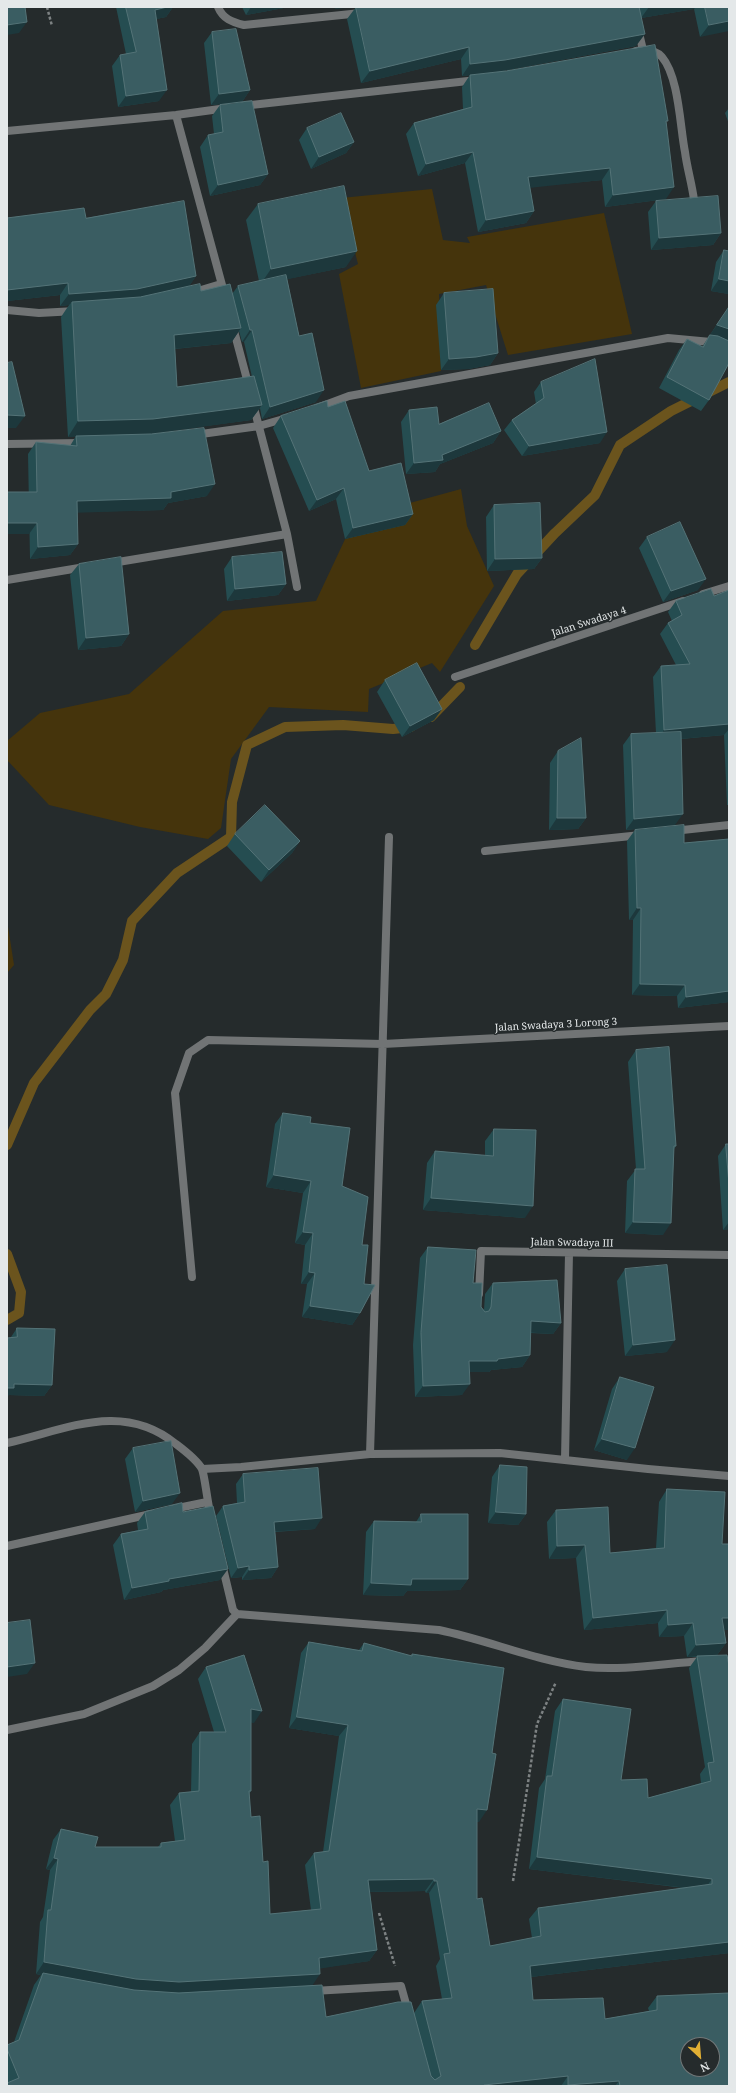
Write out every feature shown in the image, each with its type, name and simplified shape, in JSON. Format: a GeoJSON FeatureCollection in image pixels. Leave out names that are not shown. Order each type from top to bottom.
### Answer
{"type":"FeatureCollection","features":[{"type":"Feature","properties":{"kind":"street"},"geometry":{"type":"LineString","coordinates":[[218,7],[220,12],[231,22],[244,25],[372,12]]}},
{"type":"Feature","properties":{"kind":"street"},"geometry":{"type":"LineString","coordinates":[[637,21],[643,50]]}},
{"type":"Feature","properties":{"kind":"street"},"geometry":{"type":"LineString","coordinates":[[628,53],[643,50],[654,51],[662,57],[672,76],[680,112],[694,200]]}},
{"type":"Feature","properties":{"kind":"street"},"geometry":{"type":"LineString","coordinates":[[7,131],[176,116],[252,105],[490,78]]}},
{"type":"Feature","properties":{"kind":"street"},"geometry":{"type":"LineString","coordinates":[[176,116],[227,306]]}},
{"type":"Feature","properties":{"kind":"street"},"geometry":{"type":"LineString","coordinates":[[185,294],[221,284]]}},
{"type":"Feature","properties":{"kind":"street"},"geometry":{"type":"LineString","coordinates":[[7,310],[39,313],[86,310]]}},
{"type":"Feature","properties":{"kind":"street"},"geometry":{"type":"LineString","coordinates":[[231,321],[287,534],[297,586]]}},
{"type":"Feature","properties":{"kind":"street"},"geometry":{"type":"LineString","coordinates":[[307,412],[349,396],[668,338],[710,342],[729,350]]}},
{"type":"Feature","properties":{"kind":"street"},"geometry":{"type":"LineString","coordinates":[[186,436],[259,426],[295,416]]}},
{"type":"Feature","properties":{"kind":"street"},"geometry":{"type":"LineString","coordinates":[[7,444],[90,443]]}},
{"type":"Feature","properties":{"kind":"street"},"geometry":{"type":"LineString","coordinates":[[7,580],[287,534]]}},
{"type":"Feature","properties":{"kind":"street","name":"Jalan Swadaya 4"},"geometry":{"type":"LineString","coordinates":[[455,677],[729,586]]}},
{"type":"Feature","properties":{"kind":"street"},"geometry":{"type":"LineString","coordinates":[[661,832],[729,825]]}},
{"type":"Feature","properties":{"kind":"street"},"geometry":{"type":"LineString","coordinates":[[485,851],[647,834]]}},
{"type":"Feature","properties":{"kind":"street"},"geometry":{"type":"LineString","coordinates":[[370,1454],[390,836]]}},
{"type":"Feature","properties":{"kind":"street","name":"Jalan Swadaya 3 Lorong 3"},"geometry":{"type":"LineString","coordinates":[[192,1277],[175,1093],[189,1053],[208,1040],[383,1044],[729,1026]]}},
{"type":"Feature","properties":{"kind":"street","name":"Jalan Swadaya III"},"geometry":{"type":"LineString","coordinates":[[478,1303],[481,1251],[729,1255]]}},
{"type":"Feature","properties":{"kind":"street"},"geometry":{"type":"LineString","coordinates":[[565,1459],[569,1253]]}},
{"type":"Feature","properties":{"kind":"street"},"geometry":{"type":"LineString","coordinates":[[7,1443],[94,1421],[127,1420],[139,1423],[162,1433],[184,1451],[202,1469],[207,1502],[213,1525]]}},
{"type":"Feature","properties":{"kind":"street"},"geometry":{"type":"LineString","coordinates":[[202,1469],[241,1467],[370,1454],[500,1453],[729,1476]]}},
{"type":"Feature","properties":{"kind":"street"},"geometry":{"type":"LineString","coordinates":[[7,1546],[207,1502]]}},
{"type":"Feature","properties":{"kind":"street"},"geometry":{"type":"LineString","coordinates":[[220,1556],[233,1610],[237,1614],[439,1630],[467,1636],[564,1663],[587,1667],[622,1667],[714,1661]]}},
{"type":"Feature","properties":{"kind":"street"},"geometry":{"type":"LineString","coordinates":[[7,1730],[84,1714],[153,1686],[179,1670],[205,1648],[237,1614]]}},
{"type":"Feature","properties":{"kind":"street"},"geometry":{"type":"LineString","coordinates":[[302,1992],[401,1986],[410,2017]]}},
{"type":"Feature","properties":{"kind":"path"},"geometry":{"type":"LineString","coordinates":[[47,7],[52,26]]}},
{"type":"Feature","properties":{"kind":"path"},"geometry":{"type":"LineString","coordinates":[[513,1881],[537,1724],[564,1663]]}},
{"type":"Feature","properties":{"kind":"path"},"geometry":{"type":"LineString","coordinates":[[379,1913],[401,1986]]}},
{"type":"Feature","properties":{"kind":"shaded area"},"geometry":{"type":"Polygon","coordinates":[[[432,189],[443,240],[470,243],[467,237],[604,213],[632,334],[508,355],[486,285],[439,294],[441,371],[361,388],[339,274],[358,264],[341,198],[432,189]]]}},
{"type":"Feature","properties":{"kind":"shaded area"},"geometry":{"type":"Polygon","coordinates":[[[461,489],[467,526],[494,586],[440,672],[432,663],[369,689],[368,712],[269,707],[231,759],[221,828],[208,839],[140,827],[49,805],[7,760],[7,741],[40,713],[129,694],[223,611],[316,601],[355,518],[461,489]]]}},
{"type":"Feature","properties":{"kind":"shaded area"},"geometry":{"type":"Polygon","coordinates":[[[7,920],[14,965],[7,973],[7,920]]]}},
{"type":"Feature","properties":{"kind":"building"},"geometry":{"type":"Polygon","coordinates":[[[7,7],[25,7],[27,22],[7,25],[7,7]]]}},
{"type":"Feature","properties":{"kind":"building"},"geometry":{"type":"Polygon","coordinates":[[[126,7],[167,7],[155,10],[167,90],[126,96],[120,55],[136,52],[126,7]]]}},
{"type":"Feature","properties":{"kind":"building"},"geometry":{"type":"Polygon","coordinates":[[[356,7],[639,7],[645,34],[505,60],[470,64],[469,47],[370,71],[356,7]]]}},
{"type":"Feature","properties":{"kind":"building"},"geometry":{"type":"Polygon","coordinates":[[[705,7],[729,7],[729,21],[709,25],[705,7]]]}},
{"type":"Feature","properties":{"kind":"building"},"geometry":{"type":"Polygon","coordinates":[[[236,29],[250,90],[219,94],[212,32],[236,29]]]}},
{"type":"Feature","properties":{"kind":"building"},"geometry":{"type":"Polygon","coordinates":[[[655,45],[668,121],[666,121],[674,187],[613,195],[610,168],[528,177],[534,211],[486,220],[473,152],[426,164],[414,123],[472,107],[470,75],[506,71],[655,45]]]}},
{"type":"Feature","properties":{"kind":"building"},"geometry":{"type":"Polygon","coordinates":[[[252,101],[268,174],[218,185],[208,135],[223,132],[220,105],[252,101]]]}},
{"type":"Feature","properties":{"kind":"building"},"geometry":{"type":"Polygon","coordinates":[[[341,113],[354,142],[319,157],[307,128],[341,113]]]}},
{"type":"Feature","properties":{"kind":"building"},"geometry":{"type":"Polygon","coordinates":[[[344,186],[357,251],[271,269],[258,204],[344,186]]]}},
{"type":"Feature","properties":{"kind":"building"},"geometry":{"type":"Polygon","coordinates":[[[718,196],[721,233],[659,238],[656,201],[718,196]]]}},
{"type":"Feature","properties":{"kind":"building"},"geometry":{"type":"Polygon","coordinates":[[[184,201],[196,276],[137,289],[69,294],[68,283],[7,290],[7,218],[84,208],[86,218],[184,201]]]}},
{"type":"Feature","properties":{"kind":"building"},"geometry":{"type":"Polygon","coordinates":[[[724,250],[729,251],[729,281],[719,279],[724,250]]]}},
{"type":"Feature","properties":{"kind":"building"},"geometry":{"type":"Polygon","coordinates":[[[286,275],[299,336],[312,333],[324,390],[270,407],[252,330],[250,330],[238,286],[286,275]]]}},
{"type":"Feature","properties":{"kind":"building"},"geometry":{"type":"Polygon","coordinates":[[[200,284],[201,291],[230,284],[241,328],[174,335],[177,387],[254,376],[262,405],[153,419],[78,421],[72,302],[140,297],[200,284]]]}},
{"type":"Feature","properties":{"kind":"building"},"geometry":{"type":"Polygon","coordinates":[[[493,289],[498,353],[476,357],[449,359],[444,293],[493,289]]]}},
{"type":"Feature","properties":{"kind":"building"},"geometry":{"type":"Polygon","coordinates":[[[729,307],[729,329],[717,325],[729,307]]]}},
{"type":"Feature","properties":{"kind":"building"},"geometry":{"type":"Polygon","coordinates":[[[710,335],[718,336],[729,341],[729,363],[709,400],[667,377],[687,339],[703,347],[710,335]]]}},
{"type":"Feature","properties":{"kind":"building"},"geometry":{"type":"Polygon","coordinates":[[[595,359],[607,432],[529,446],[512,420],[544,398],[541,382],[595,359]]]}},
{"type":"Feature","properties":{"kind":"building"},"geometry":{"type":"Polygon","coordinates":[[[12,362],[25,416],[7,415],[7,363],[12,362]]]}},
{"type":"Feature","properties":{"kind":"building"},"geometry":{"type":"Polygon","coordinates":[[[327,401],[328,407],[345,401],[369,471],[401,463],[413,514],[353,528],[344,488],[317,500],[281,416],[327,401]]]}},
{"type":"Feature","properties":{"kind":"building"},"geometry":{"type":"Polygon","coordinates":[[[489,403],[501,431],[442,455],[443,460],[414,463],[409,410],[437,407],[439,424],[489,403]]]}},
{"type":"Feature","properties":{"kind":"building"},"geometry":{"type":"Polygon","coordinates":[[[204,428],[215,484],[171,492],[171,498],[77,501],[78,544],[38,547],[37,523],[7,523],[7,492],[37,492],[36,442],[77,446],[76,436],[151,434],[204,428]]]}},
{"type":"Feature","properties":{"kind":"building"},"geometry":{"type":"Polygon","coordinates":[[[540,503],[542,558],[495,559],[494,505],[540,503]]]}},
{"type":"Feature","properties":{"kind":"building"},"geometry":{"type":"Polygon","coordinates":[[[680,522],[706,579],[671,591],[647,537],[680,522]]]}},
{"type":"Feature","properties":{"kind":"building"},"geometry":{"type":"Polygon","coordinates":[[[282,552],[286,584],[235,589],[232,557],[282,552]]]}},
{"type":"Feature","properties":{"kind":"building"},"geometry":{"type":"Polygon","coordinates":[[[121,557],[129,634],[86,638],[79,564],[121,557]]]}},
{"type":"Feature","properties":{"kind":"building"},"geometry":{"type":"Polygon","coordinates":[[[711,589],[714,596],[729,590],[729,724],[664,730],[661,666],[690,664],[668,623],[682,615],[676,601],[711,589]]]}},
{"type":"Feature","properties":{"kind":"building"},"geometry":{"type":"Polygon","coordinates":[[[417,663],[442,709],[410,726],[385,680],[417,663]]]}},
{"type":"Feature","properties":{"kind":"building"},"geometry":{"type":"Polygon","coordinates":[[[681,732],[683,814],[634,819],[631,734],[681,732]]]}},
{"type":"Feature","properties":{"kind":"building"},"geometry":{"type":"Polygon","coordinates":[[[581,738],[586,818],[557,818],[558,751],[581,738]]]}},
{"type":"Feature","properties":{"kind":"building"},"geometry":{"type":"Polygon","coordinates":[[[265,805],[300,841],[269,870],[235,834],[265,805]]]}},
{"type":"Feature","properties":{"kind":"building"},"geometry":{"type":"Polygon","coordinates":[[[684,825],[684,843],[729,839],[729,991],[686,997],[685,985],[640,984],[641,908],[637,908],[635,830],[684,825]]]}},
{"type":"Feature","properties":{"kind":"building"},"geometry":{"type":"Polygon","coordinates":[[[669,1047],[676,1146],[674,1146],[671,1223],[633,1222],[635,1169],[645,1169],[636,1050],[669,1047]]]}},
{"type":"Feature","properties":{"kind":"building"},"geometry":{"type":"Polygon","coordinates":[[[283,1113],[311,1117],[310,1123],[350,1128],[342,1186],[368,1197],[362,1245],[368,1245],[364,1284],[375,1285],[360,1313],[310,1306],[315,1273],[309,1272],[313,1233],[303,1232],[311,1181],[274,1175],[283,1113]]]}},
{"type":"Feature","properties":{"kind":"building"},"geometry":{"type":"Polygon","coordinates":[[[494,1129],[536,1130],[533,1206],[431,1198],[435,1151],[493,1156],[494,1129]]]}},
{"type":"Feature","properties":{"kind":"building"},"geometry":{"type":"Polygon","coordinates":[[[726,1144],[729,1144],[729,1184],[726,1144]]]}},
{"type":"Feature","properties":{"kind":"building"},"geometry":{"type":"Polygon","coordinates":[[[428,1247],[476,1250],[473,1283],[482,1283],[481,1307],[485,1312],[489,1311],[491,1307],[493,1283],[557,1280],[561,1323],[531,1321],[530,1355],[498,1359],[497,1361],[469,1361],[470,1384],[423,1386],[421,1333],[428,1247]]]}},
{"type":"Feature","properties":{"kind":"building"},"geometry":{"type":"Polygon","coordinates":[[[667,1265],[675,1340],[633,1345],[625,1269],[667,1265]]]}},
{"type":"Feature","properties":{"kind":"building"},"geometry":{"type":"Polygon","coordinates":[[[17,1328],[55,1329],[52,1385],[14,1384],[14,1388],[7,1388],[7,1338],[17,1337],[17,1328]]]}},
{"type":"Feature","properties":{"kind":"building"},"geometry":{"type":"Polygon","coordinates":[[[620,1377],[654,1387],[635,1448],[602,1439],[620,1377]]]}},
{"type":"Feature","properties":{"kind":"building"},"geometry":{"type":"Polygon","coordinates":[[[171,1441],[180,1493],[143,1501],[133,1448],[171,1441]]]}},
{"type":"Feature","properties":{"kind":"building"},"geometry":{"type":"Polygon","coordinates":[[[500,1465],[527,1467],[526,1514],[496,1512],[500,1465]]]}},
{"type":"Feature","properties":{"kind":"building"},"geometry":{"type":"Polygon","coordinates":[[[318,1468],[322,1518],[274,1522],[278,1567],[249,1570],[249,1566],[238,1568],[223,1506],[245,1502],[243,1474],[318,1468]]]}},
{"type":"Feature","properties":{"kind":"building"},"geometry":{"type":"Polygon","coordinates":[[[667,1489],[725,1492],[722,1544],[729,1544],[729,1618],[722,1618],[726,1643],[696,1645],[693,1623],[668,1625],[667,1610],[593,1618],[585,1545],[557,1546],[556,1510],[608,1507],[610,1553],[664,1548],[667,1489]]]}},
{"type":"Feature","properties":{"kind":"building"},"geometry":{"type":"Polygon","coordinates":[[[182,1503],[183,1512],[213,1506],[228,1569],[169,1579],[169,1581],[132,1588],[121,1534],[148,1529],[145,1512],[182,1503]]]}},
{"type":"Feature","properties":{"kind":"building"},"geometry":{"type":"Polygon","coordinates":[[[421,1514],[468,1514],[468,1579],[412,1579],[411,1585],[371,1583],[374,1521],[421,1522],[421,1514]]]}},
{"type":"Feature","properties":{"kind":"building"},"geometry":{"type":"Polygon","coordinates":[[[30,1620],[35,1663],[7,1667],[7,1623],[30,1620]]]}},
{"type":"Feature","properties":{"kind":"building"},"geometry":{"type":"Polygon","coordinates":[[[309,1642],[362,1651],[364,1643],[412,1656],[412,1654],[504,1668],[492,1753],[496,1754],[487,1810],[477,1809],[477,1899],[482,1898],[490,1946],[541,1936],[538,1908],[712,1884],[712,1879],[537,1857],[547,1776],[552,1776],[563,1699],[631,1709],[621,1780],[647,1779],[648,1798],[711,1781],[708,1763],[714,1762],[697,1656],[727,1655],[729,1666],[729,1942],[530,1966],[533,2000],[603,1998],[605,2019],[657,2010],[657,1996],[729,1993],[729,2086],[620,2086],[619,2081],[568,2085],[568,2076],[484,2085],[485,2086],[7,2086],[7,2083],[19,2078],[7,2049],[7,2045],[19,2040],[43,1973],[134,1990],[179,1993],[322,1985],[326,2017],[398,2002],[411,2002],[431,2076],[435,2080],[441,2076],[422,2001],[452,1998],[444,1954],[450,1953],[437,1881],[434,1881],[434,1879],[368,1880],[377,1950],[319,1958],[320,1974],[179,1982],[136,1979],[44,1962],[48,1910],[51,1910],[58,1859],[54,1858],[61,1829],[98,1837],[95,1847],[161,1847],[161,1843],[185,1840],[179,1793],[199,1791],[200,1732],[226,1732],[206,1667],[244,1655],[262,1711],[251,1709],[251,1791],[249,1791],[251,1817],[260,1816],[263,1862],[268,1861],[270,1914],[321,1909],[314,1853],[329,1851],[348,1725],[297,1717],[309,1642]]]}},
{"type":"Feature","properties":{"kind":"waterway"},"geometry":{"type":"LineString","coordinates":[[475,645],[517,574],[555,533],[595,495],[620,445],[671,411],[729,382]]}},
{"type":"Feature","properties":{"kind":"waterway"},"geometry":{"type":"LineString","coordinates":[[431,717],[460,687]]}},
{"type":"Feature","properties":{"kind":"waterway"},"geometry":{"type":"LineString","coordinates":[[7,1145],[34,1083],[90,1010],[106,994],[123,960],[132,921],[177,873],[231,837],[232,802],[247,745],[285,727],[343,725],[393,729],[411,727]]}},
{"type":"Feature","properties":{"kind":"waterway"},"geometry":{"type":"LineString","coordinates":[[7,1254],[21,1292],[19,1313],[7,1320]]}}]}
